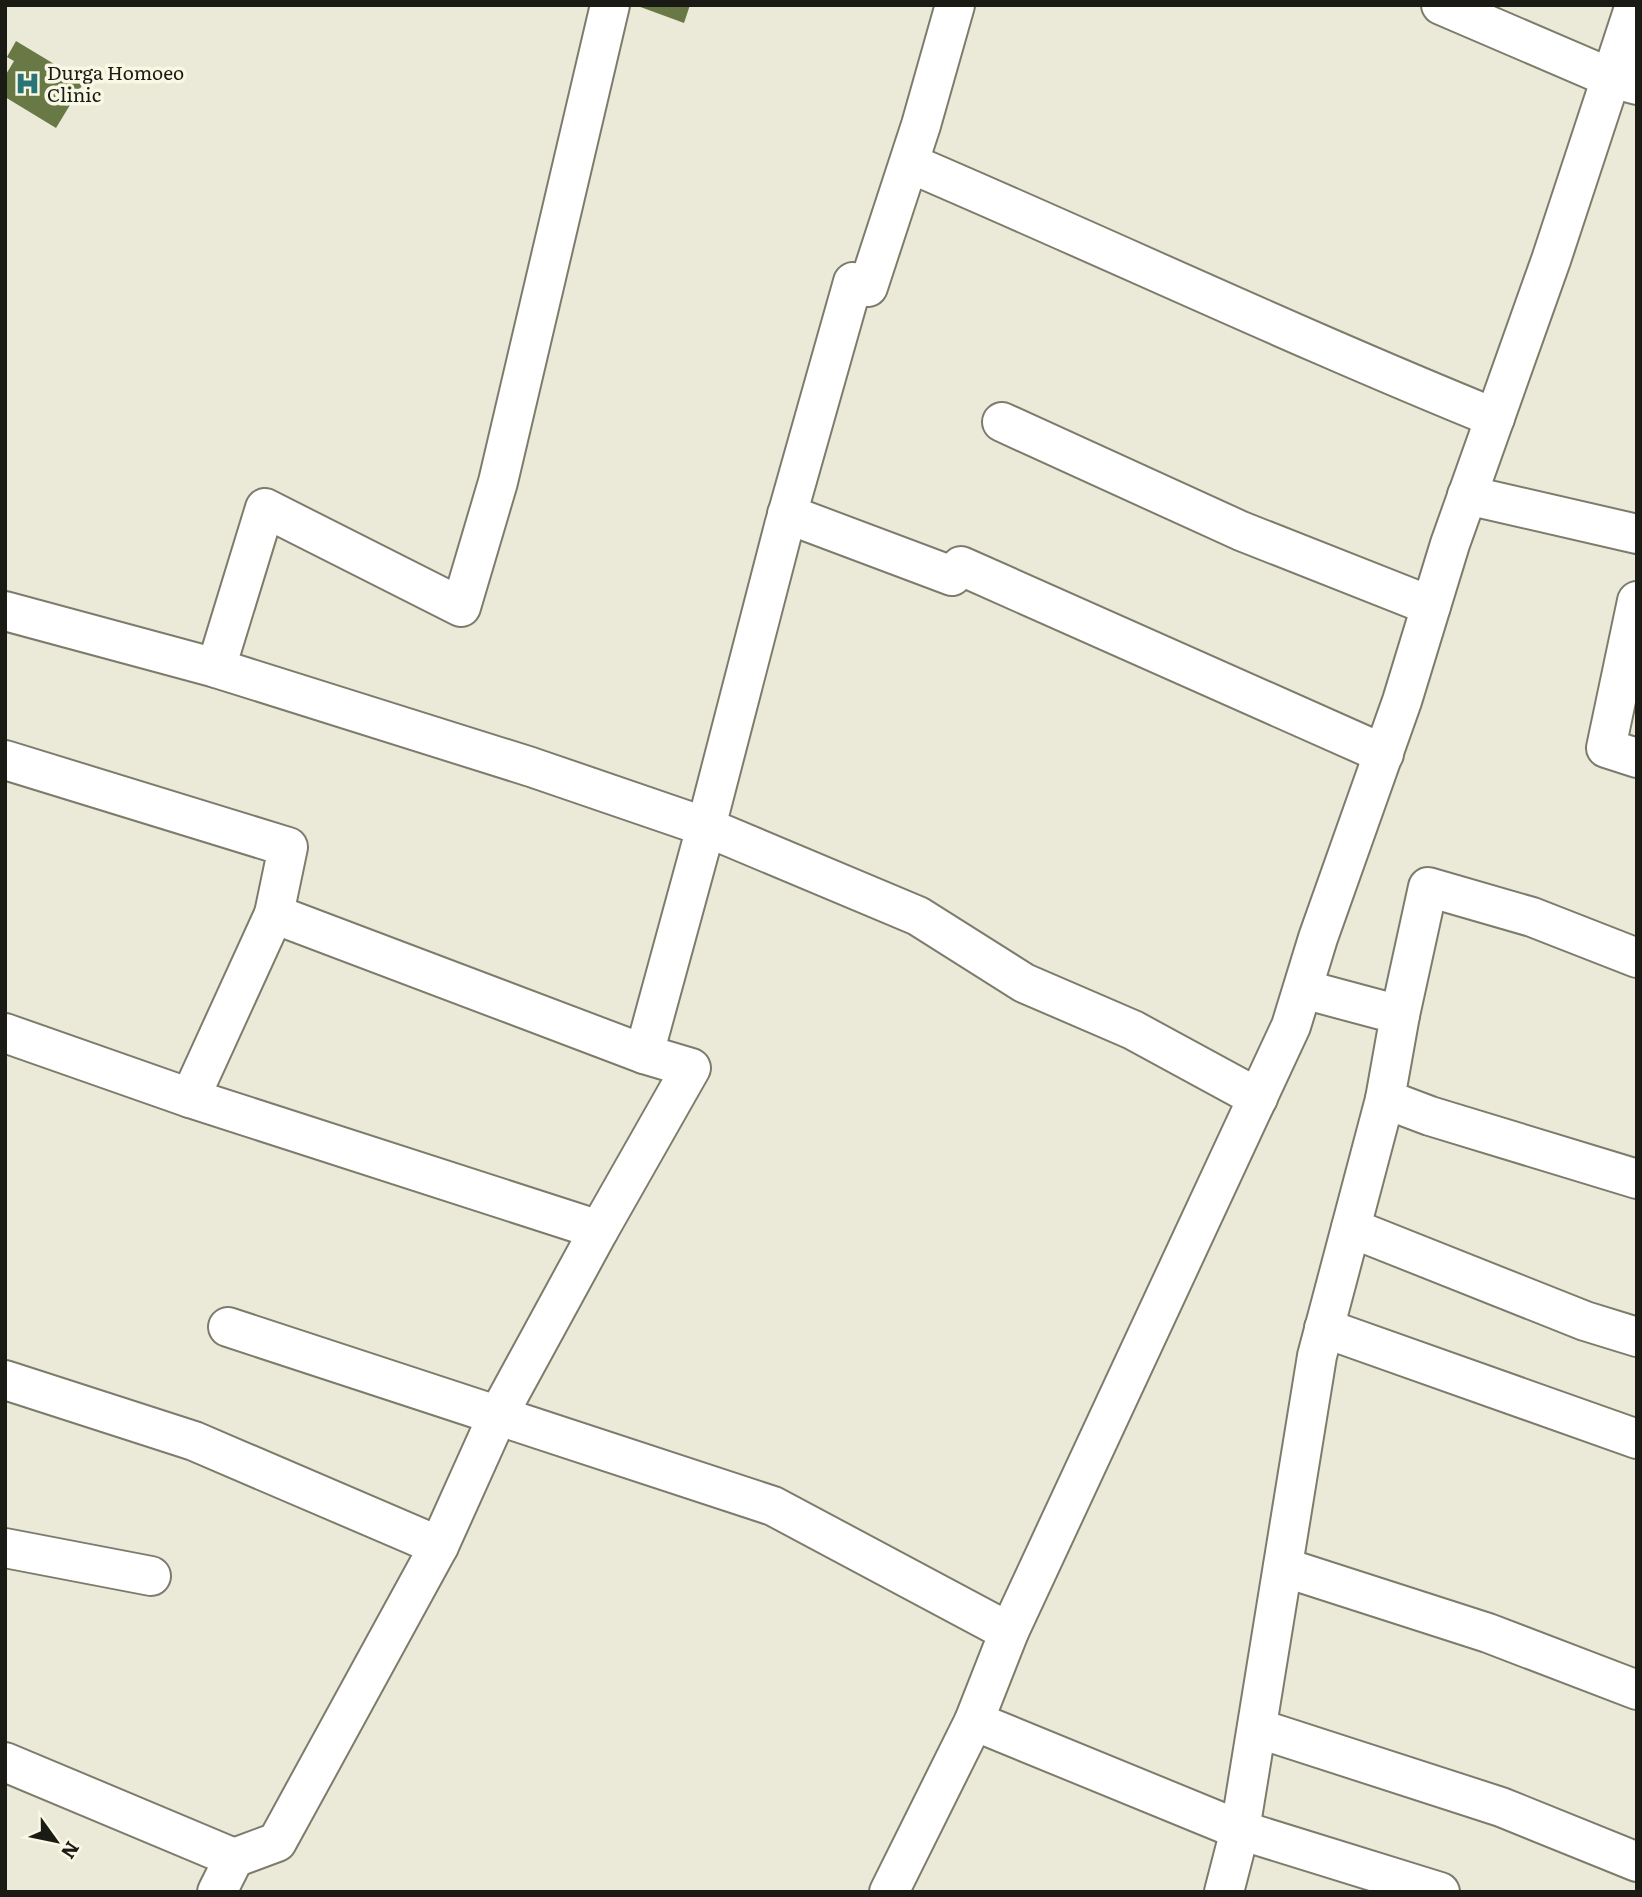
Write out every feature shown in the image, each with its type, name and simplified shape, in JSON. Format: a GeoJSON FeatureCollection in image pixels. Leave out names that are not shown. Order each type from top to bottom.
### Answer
{"type":"FeatureCollection","features":[{"type":"Feature","properties":{"kind":"street"},"geometry":{"type":"LineString","coordinates":[[216,668],[265,508],[461,607],[498,482],[610,5]]}},
{"type":"Feature","properties":{"kind":"street"},"geometry":{"type":"LineString","coordinates":[[644,1054],[787,514],[853,282],[868,287],[909,163],[955,5]]}},
{"type":"Feature","properties":{"kind":"street"},"geometry":{"type":"LineString","coordinates":[[1441,5],[1624,82]]}},
{"type":"Feature","properties":{"kind":"street"},"geometry":{"type":"LineString","coordinates":[[889,1892],[974,1721],[1009,1632],[1291,1026],[1384,754],[1467,495],[1624,82],[1635,5]]}},
{"type":"Feature","properties":{"kind":"street"},"geometry":{"type":"LineString","coordinates":[[909,163],[1495,418]]}},
{"type":"Feature","properties":{"kind":"street"},"geometry":{"type":"LineString","coordinates":[[1002,422],[1241,531],[1431,606]]}},
{"type":"Feature","properties":{"kind":"street"},"geometry":{"type":"LineString","coordinates":[[1467,495],[1637,534]]}},
{"type":"Feature","properties":{"kind":"street"},"geometry":{"type":"LineString","coordinates":[[787,514],[952,576],[961,566],[1384,754]]}},
{"type":"Feature","properties":{"kind":"street"},"geometry":{"type":"LineString","coordinates":[[1637,601],[1606,748],[1637,758]]}},
{"type":"Feature","properties":{"kind":"street"},"geometry":{"type":"LineString","coordinates":[[5,611],[216,668],[531,767],[706,827],[918,916],[1024,983],[1133,1030],[1258,1098]]}},
{"type":"Feature","properties":{"kind":"street"},"geometry":{"type":"LineString","coordinates":[[5,760],[288,847],[274,914],[190,1098]]}},
{"type":"Feature","properties":{"kind":"street"},"geometry":{"type":"LineString","coordinates":[[1224,1892],[1240,1830],[1317,1356],[1385,1099],[1428,887],[1532,917],[1637,958]]}},
{"type":"Feature","properties":{"kind":"street"},"geometry":{"type":"LineString","coordinates":[[5,1762],[234,1858],[277,1842],[439,1546],[497,1417],[691,1068],[644,1054],[274,914]]}},
{"type":"Feature","properties":{"kind":"street"},"geometry":{"type":"LineString","coordinates":[[1303,989],[1400,1016]]}},
{"type":"Feature","properties":{"kind":"street"},"geometry":{"type":"LineString","coordinates":[[5,1033],[190,1098],[600,1230]]}},
{"type":"Feature","properties":{"kind":"street"},"geometry":{"type":"LineString","coordinates":[[1385,1099],[1430,1116],[1637,1179]]}},
{"type":"Feature","properties":{"kind":"street"},"geometry":{"type":"LineString","coordinates":[[1351,1228],[1585,1321],[1637,1338]]}},
{"type":"Feature","properties":{"kind":"street"},"geometry":{"type":"LineString","coordinates":[[228,1327],[773,1506],[1009,1632]]}},
{"type":"Feature","properties":{"kind":"street"},"geometry":{"type":"LineString","coordinates":[[1324,1328],[1637,1439]]}},
{"type":"Feature","properties":{"kind":"street"},"geometry":{"type":"LineString","coordinates":[[5,1380],[194,1441],[439,1546]]}},
{"type":"Feature","properties":{"kind":"street"},"geometry":{"type":"LineString","coordinates":[[5,1548],[151,1576]]}},
{"type":"Feature","properties":{"kind":"street"},"geometry":{"type":"LineString","coordinates":[[1283,1567],[1488,1633],[1637,1690]]}},
{"type":"Feature","properties":{"kind":"street"},"geometry":{"type":"LineString","coordinates":[[974,1721],[1240,1830],[1440,1892]]}},
{"type":"Feature","properties":{"kind":"street"},"geometry":{"type":"LineString","coordinates":[[1257,1728],[1501,1807],[1637,1862]]}},
{"type":"Feature","properties":{"kind":"street"},"geometry":{"type":"LineString","coordinates":[[218,1892],[234,1858]]}},
{"type":"Feature","properties":{"kind":"building"},"geometry":{"type":"Polygon","coordinates":[[[635,5],[690,5],[684,23],[635,5]]]}},
{"type":"Feature","properties":{"kind":"building"},"geometry":{"type":"Polygon","coordinates":[[[16,41],[84,82],[56,128],[5,97],[5,76],[14,61],[7,57],[16,41]]]}},
{"type":"Feature","properties":{"kind":"place","name":"Durga Homoeo Clinic"},"geometry":{"type":"Point","coordinates":[27,83]}}]}
